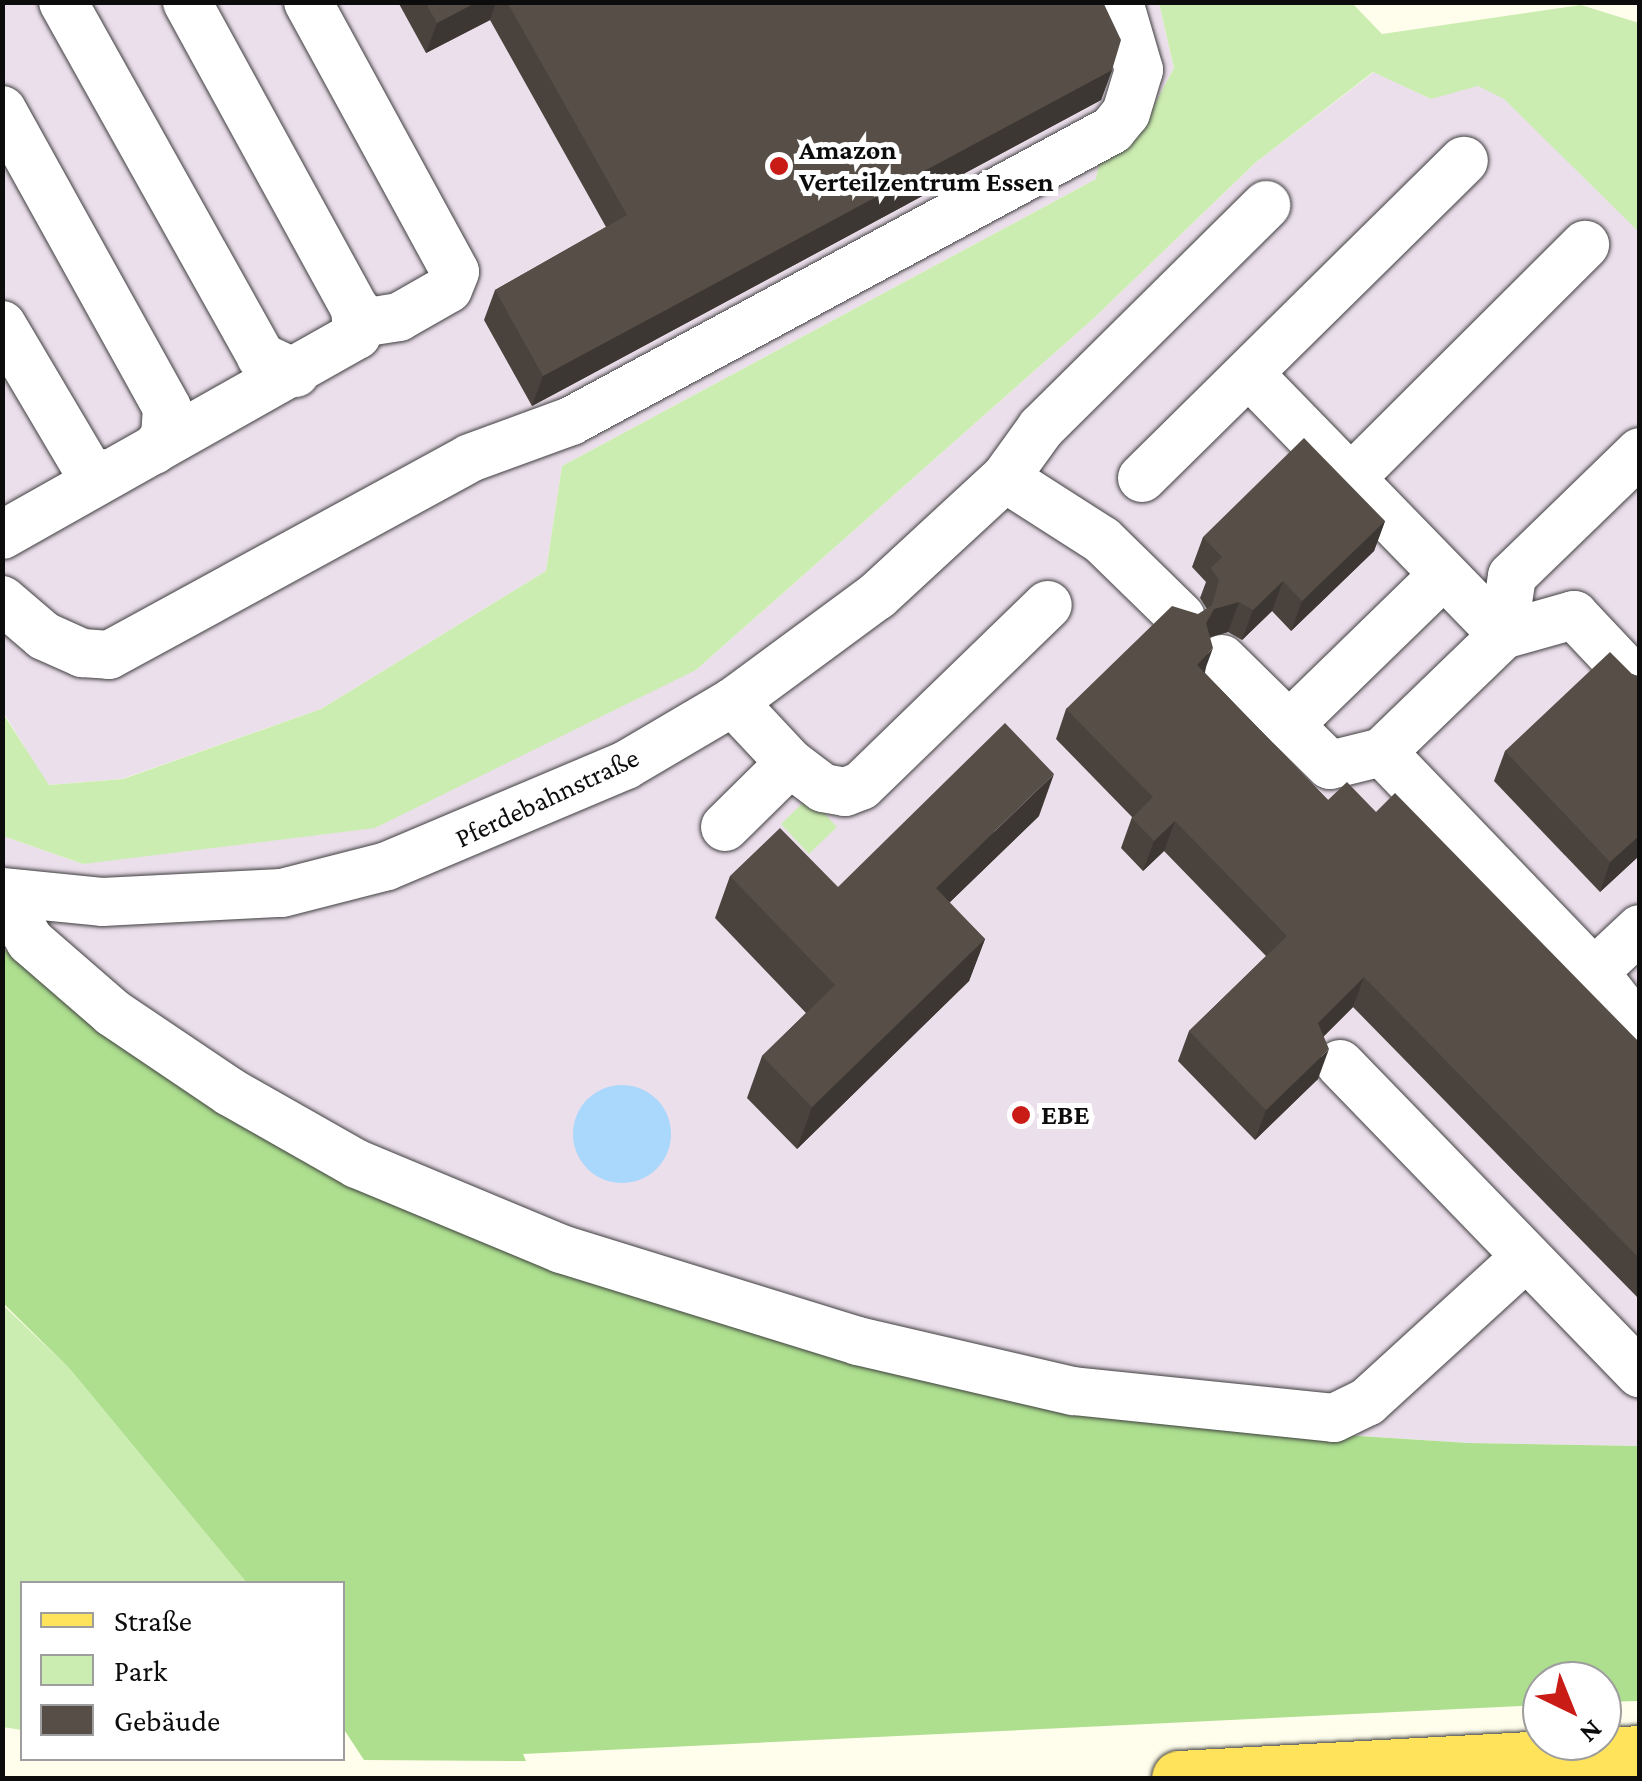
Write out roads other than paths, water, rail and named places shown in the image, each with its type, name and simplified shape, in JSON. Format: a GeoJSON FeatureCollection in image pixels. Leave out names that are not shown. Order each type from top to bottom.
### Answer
{"type":"FeatureCollection","features":[{"type":"Feature","properties":{"kind":"main road"},"geometry":{"type":"LineString","coordinates":[[1179,1778],[1640,1754]]}},
{"type":"Feature","properties":{"kind":"lane"},"geometry":{"type":"LineString","coordinates":[[63,2],[261,357],[296,373]]}},
{"type":"Feature","properties":{"kind":"lane"},"geometry":{"type":"LineString","coordinates":[[187,2],[355,309],[368,322],[399,317],[448,290],[454,272],[308,2]]}},
{"type":"Feature","properties":{"kind":"lane"},"geometry":{"type":"LineString","coordinates":[[2,600],[44,636],[82,653],[108,655],[470,458],[570,421],[1112,130],[1126,113],[1139,70],[1118,2]]}},
{"type":"Feature","properties":{"kind":"lane"},"geometry":{"type":"LineString","coordinates":[[2,110],[167,408],[165,436],[154,450]]}},
{"type":"Feature","properties":{"kind":"lane"},"geometry":{"type":"LineString","coordinates":[[1142,478],[1250,376],[1464,160]]}},
{"type":"Feature","properties":{"kind":"lane","name":"Pferdebahnstraße"},"geometry":{"type":"LineString","coordinates":[[2,892],[102,902],[199,902],[282,894],[387,866],[626,764],[733,702],[877,596],[1005,478],[1041,428],[1266,205]]}},
{"type":"Feature","properties":{"kind":"lane"},"geometry":{"type":"LineString","coordinates":[[1350,479],[1585,245]]}},
{"type":"Feature","properties":{"kind":"lane"},"geometry":{"type":"LineString","coordinates":[[2,536],[351,343],[358,325],[355,309]]}},
{"type":"Feature","properties":{"kind":"lane"},"geometry":{"type":"LineString","coordinates":[[2,325],[89,472],[110,474]]}},
{"type":"Feature","properties":{"kind":"lane"},"geometry":{"type":"LineString","coordinates":[[1250,376],[1502,635]]}},
{"type":"Feature","properties":{"kind":"lane"},"geometry":{"type":"LineString","coordinates":[[1502,635],[1512,576],[1640,452]]}},
{"type":"Feature","properties":{"kind":"lane"},"geometry":{"type":"LineString","coordinates":[[1005,478],[1102,540],[1180,617]]}},
{"type":"Feature","properties":{"kind":"lane"},"geometry":{"type":"LineString","coordinates":[[1289,726],[1442,576]]}},
{"type":"Feature","properties":{"kind":"lane"},"geometry":{"type":"LineString","coordinates":[[733,702],[790,763],[823,788],[846,792],[861,786],[1048,605]]}},
{"type":"Feature","properties":{"kind":"lane"},"geometry":{"type":"LineString","coordinates":[[1222,659],[1330,765],[1382,752],[1502,635],[1574,615],[1640,685]]}},
{"type":"Feature","properties":{"kind":"lane"},"geometry":{"type":"LineString","coordinates":[[1382,752],[1594,972],[1640,1030]]}},
{"type":"Feature","properties":{"kind":"lane"},"geometry":{"type":"LineString","coordinates":[[725,827],[790,763]]}},
{"type":"Feature","properties":{"kind":"lane"},"geometry":{"type":"LineString","coordinates":[[2,892],[30,941],[113,1014],[230,1092],[357,1164],[458,1208],[815,1316],[1238,1410],[1347,1415],[1526,1257]]}},
{"type":"Feature","properties":{"kind":"lane"},"geometry":{"type":"LineString","coordinates":[[1594,972],[1640,928]]}},
{"type":"Feature","properties":{"kind":"lane"},"geometry":{"type":"LineString","coordinates":[[1340,1064],[1640,1374]]}},
{"type":"Feature","properties":{"kind":"lane"},"geometry":{"type":"LineString","coordinates":[[1238,1410],[1271,1378]]}},
{"type":"Feature","properties":{"kind":"water"},"geometry":{"type":"Polygon","coordinates":[[[622,1085],[641,1089],[656,1100],[667,1115],[671,1134],[667,1153],[656,1168],[641,1179],[622,1183],[603,1179],[588,1168],[577,1153],[573,1134],[577,1115],[588,1100],[603,1089],[622,1085]]]}},
{"type":"Feature","properties":{"kind":"place","name":"Amazon Verteilzentrum Essen"},"geometry":{"type":"Point","coordinates":[779,166]}},
{"type":"Feature","properties":{"kind":"place","name":"EBE"},"geometry":{"type":"Point","coordinates":[1021,1115]}}]}
